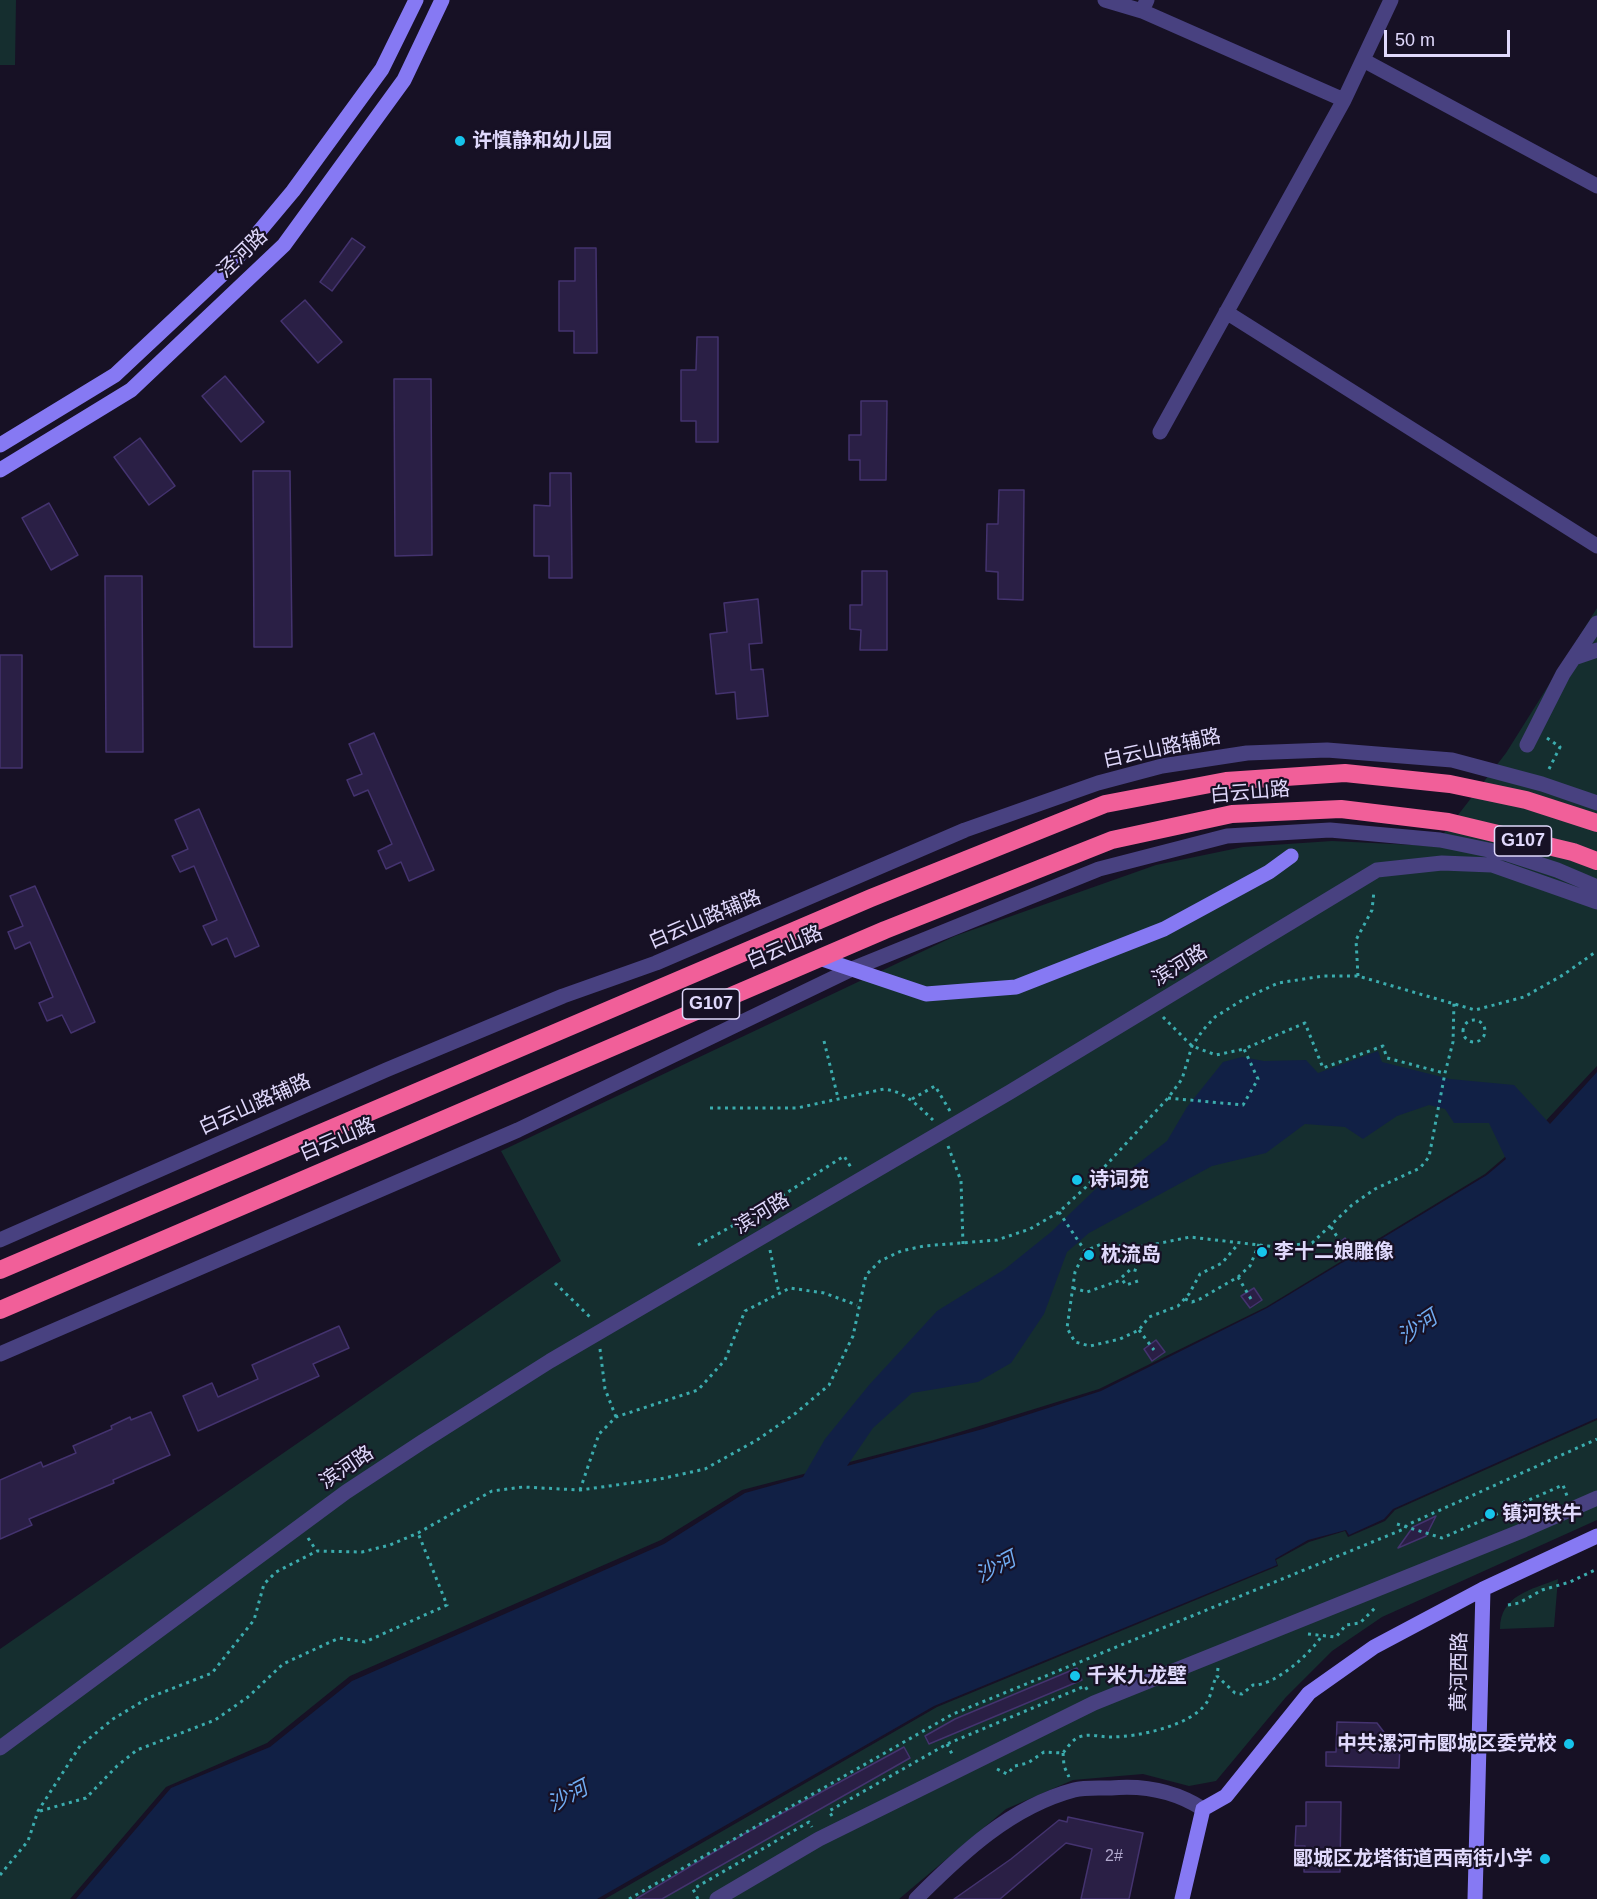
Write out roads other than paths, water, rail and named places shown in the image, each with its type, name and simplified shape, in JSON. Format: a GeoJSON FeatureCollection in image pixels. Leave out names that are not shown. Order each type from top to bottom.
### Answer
{"type":"FeatureCollection","features":[{"type":"Feature","properties":{"kind":"highway","name":"白云山路"},"geometry":{"type":"LineString","coordinates":[[0,1270],[871,898],[1105,804],[1226,781],[1345,773],[1450,784],[1526,800],[1597,823]]}},
{"type":"Feature","properties":{"kind":"highway","name":"白云山路"},"geometry":{"type":"LineString","coordinates":[[0,1310],[819,958],[1112,840],[1232,814],[1341,809],[1448,822],[1573,852],[1597,861]]}},
{"type":"Feature","properties":{"kind":"street","name":"泾河路"},"geometry":{"type":"LineString","coordinates":[[0,445],[115,375],[226,271],[293,191],[382,69],[416,0]]}},
{"type":"Feature","properties":{"kind":"street","name":"泾河路"},"geometry":{"type":"LineString","coordinates":[[0,470],[131,390],[284,244],[404,80],[442,0]]}},
{"type":"Feature","properties":{"kind":"street"},"geometry":{"type":"LineString","coordinates":[[1105,0],[1144,5],[1344,100]]}},
{"type":"Feature","properties":{"kind":"street"},"geometry":{"type":"LineString","coordinates":[[1160,432],[1344,100],[1391,0]]}},
{"type":"Feature","properties":{"kind":"street"},"geometry":{"type":"LineString","coordinates":[[1363,60],[1597,186]]}},
{"type":"Feature","properties":{"kind":"street"},"geometry":{"type":"LineString","coordinates":[[1226,312],[1597,546]]}},
{"type":"Feature","properties":{"kind":"street"},"geometry":{"type":"LineString","coordinates":[[1527,745],[1574,658],[1597,623]]}},
{"type":"Feature","properties":{"kind":"street"},"geometry":{"type":"LineString","coordinates":[[1574,658],[1597,650]]}},
{"type":"Feature","properties":{"kind":"street","name":"白云山路辅路"},"geometry":{"type":"LineString","coordinates":[[0,1240],[386,1070],[563,996],[656,963],[965,830],[1098,783],[1162,766],[1247,753],[1327,750],[1452,760],[1542,783],[1597,803]]}},
{"type":"Feature","properties":{"kind":"street"},"geometry":{"type":"LineString","coordinates":[[0,1354],[518,1130],[852,969],[1099,869],[1227,836],[1330,830],[1440,840],[1508,854],[1597,887]]}},
{"type":"Feature","properties":{"kind":"street"},"geometry":{"type":"LineString","coordinates":[[819,958],[926,994],[1016,987],[1164,929],[1269,872],[1291,856]]}},
{"type":"Feature","properties":{"kind":"street","name":"滨河路"},"geometry":{"type":"LineString","coordinates":[[0,1748],[346,1492],[550,1361],[1153,1007],[1377,870],[1442,863],[1492,865],[1597,902]]}},
{"type":"Feature","properties":{"kind":"street"},"geometry":{"type":"LineString","coordinates":[[717,1899],[819,1839],[1094,1703],[1524,1530],[1597,1498]]}},
{"type":"Feature","properties":{"kind":"street"},"geometry":{"type":"LineString","coordinates":[[1182,1899],[1203,1809],[1226,1796],[1309,1693],[1374,1647],[1483,1590],[1597,1536]]}},
{"type":"Feature","properties":{"kind":"street","name":"黄河西路"},"geometry":{"type":"LineString","coordinates":[[1475,1899],[1483,1590]]}},
{"type":"Feature","properties":{"kind":"street"},"geometry":{"type":"LineString","coordinates":[[916,1899],[999,1824],[1032,1806],[1075,1790],[1139,1786],[1186,1798],[1203,1809]]}},
{"type":"Feature","properties":{"kind":"water","name":"沙河"},"geometry":{"type":"Polygon","coordinates":[[[1378,1051],[1382,1062],[1450,1079],[1514,1085],[1550,1124],[1597,1072],[1597,1418],[1393,1509],[1384,1519],[1349,1535],[1346,1530],[1308,1540],[1275,1559],[1277,1565],[934,1706],[597,1899],[76,1899],[171,1788],[270,1747],[352,1681],[664,1544],[745,1493],[803,1477],[825,1439],[869,1385],[937,1311],[1005,1269],[1051,1232],[1112,1173],[1131,1169],[1167,1141],[1187,1107],[1223,1062],[1242,1057],[1264,1061],[1306,1060],[1318,1073],[1378,1051]],[[1429,1105],[1397,1116],[1363,1139],[1345,1127],[1305,1124],[1266,1153],[1212,1166],[1089,1233],[1067,1252],[1044,1314],[1011,1363],[978,1382],[912,1393],[873,1428],[847,1466],[983,1429],[1101,1391],[1267,1308],[1487,1175],[1506,1159],[1489,1123],[1454,1123],[1445,1109],[1429,1105]]]}},
{"type":"Feature","properties":{"kind":"place","name":"许慎静和幼儿园"},"geometry":{"type":"Point","coordinates":[460,141]}},
{"type":"Feature","properties":{"kind":"place","name":"诗词苑"},"geometry":{"type":"Point","coordinates":[1077,1180]}},
{"type":"Feature","properties":{"kind":"place","name":"李十二娘雕像"},"geometry":{"type":"Point","coordinates":[1262,1252]}},
{"type":"Feature","properties":{"kind":"place","name":"枕流岛"},"geometry":{"type":"Point","coordinates":[1089,1255]}},
{"type":"Feature","properties":{"kind":"place","name":"镇河铁牛"},"geometry":{"type":"Point","coordinates":[1490,1514]}},
{"type":"Feature","properties":{"kind":"place","name":"千米九龙壁"},"geometry":{"type":"Point","coordinates":[1075,1676]}},
{"type":"Feature","properties":{"kind":"place","name":"中共漯河市郾城区委党校"},"geometry":{"type":"Point","coordinates":[1569,1744]}},
{"type":"Feature","properties":{"kind":"place","name":"郾城区龙塔街道西南街小学"},"geometry":{"type":"Point","coordinates":[1545,1859]}}]}
